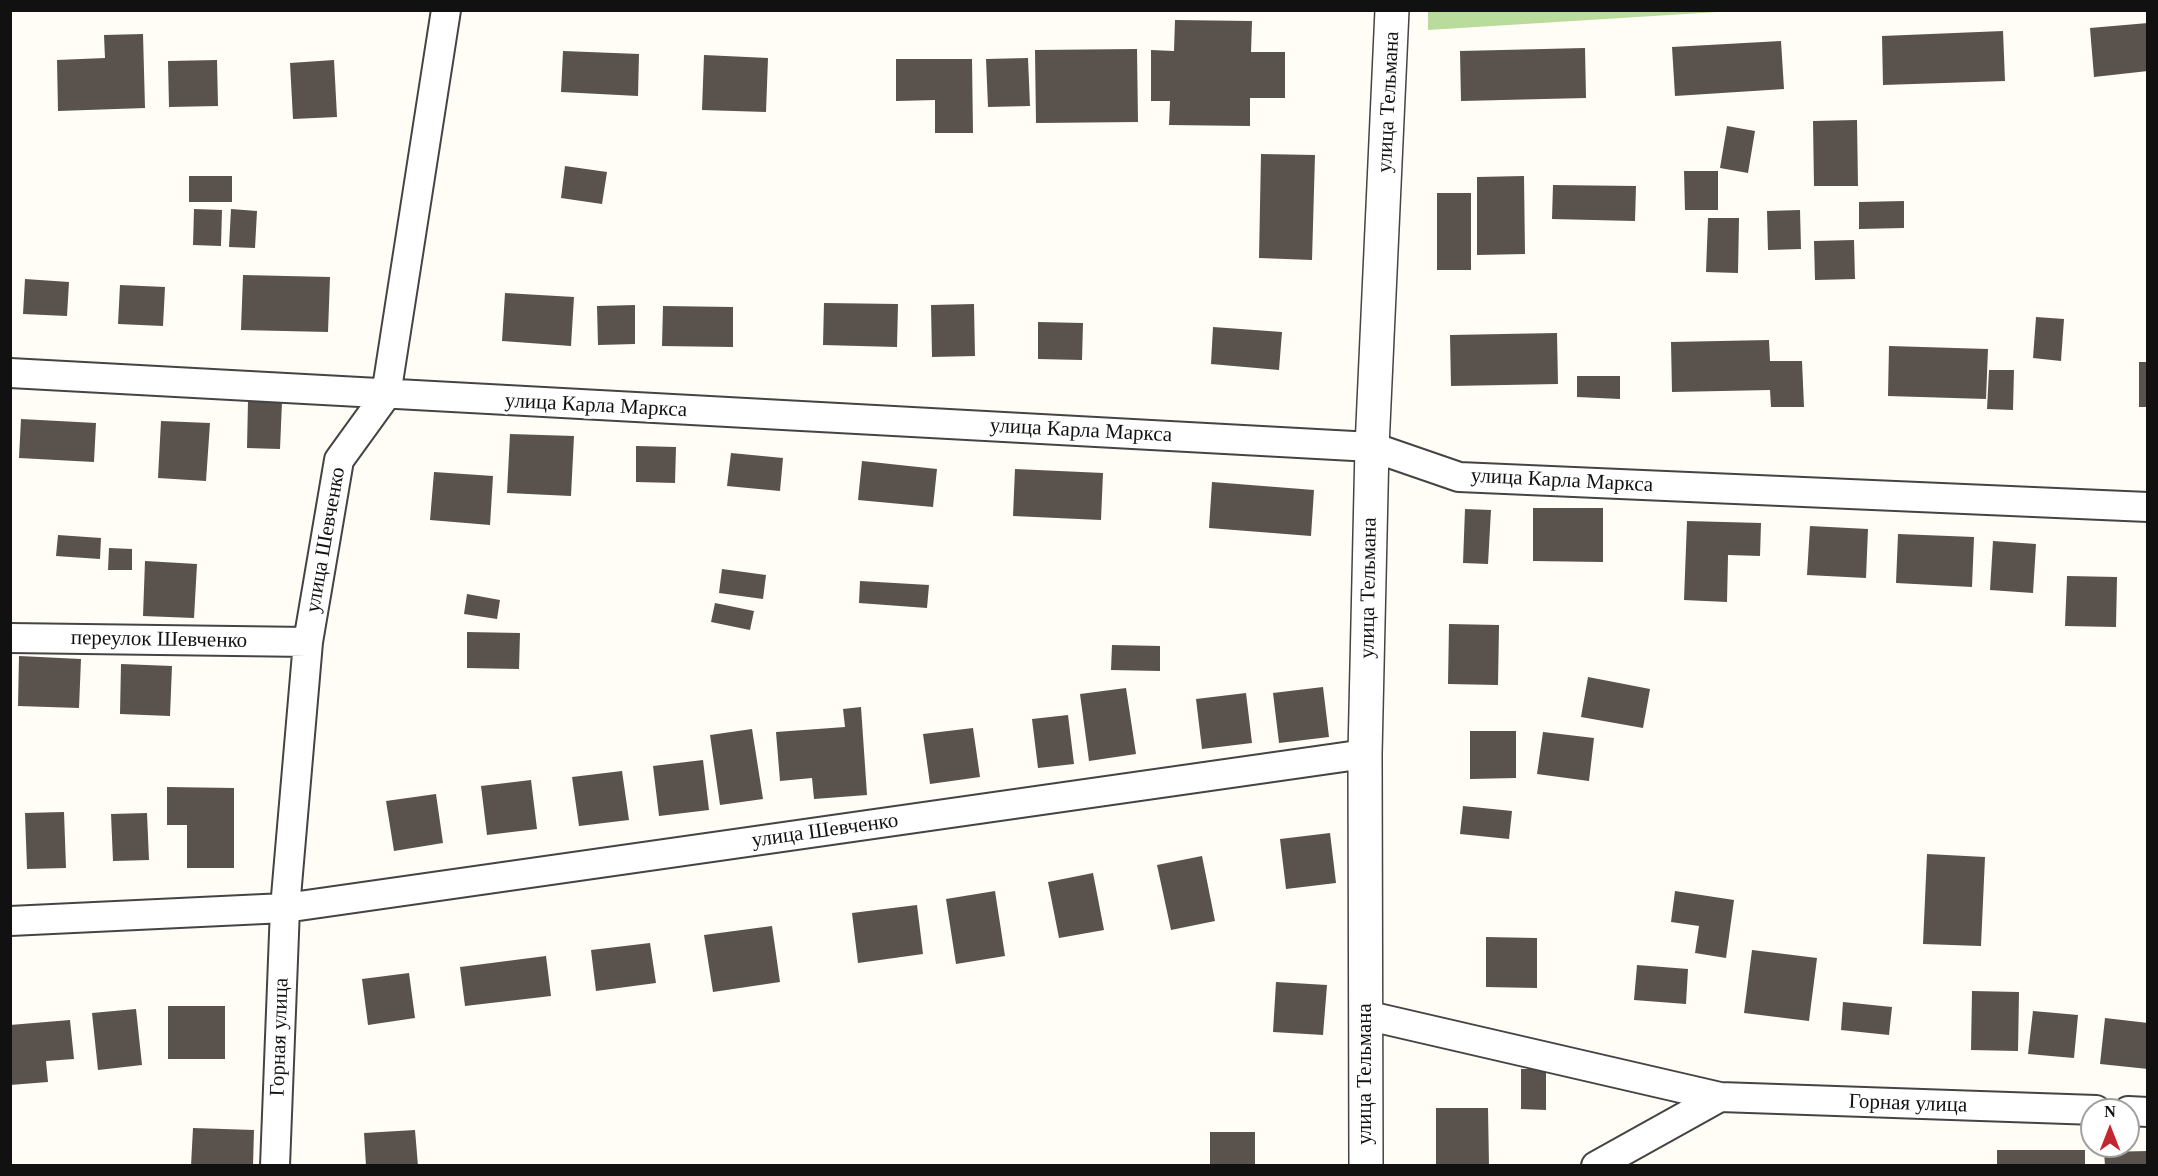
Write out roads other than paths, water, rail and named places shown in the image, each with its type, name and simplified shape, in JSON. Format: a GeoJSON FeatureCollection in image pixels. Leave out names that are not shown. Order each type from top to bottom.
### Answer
{"type":"FeatureCollection","features":[{"type":"Feature","properties":{"kind":"street","name":"улица Шевченко"},"geometry":{"type":"LineString","coordinates":[[285,908],[308,642],[339,460],[386,395],[446,10]]}},
{"type":"Feature","properties":{"kind":"street","name":"улица Тельмана"},"geometry":{"type":"LineString","coordinates":[[1366,1166],[1365,754],[1372,447],[1392,10]]}},
{"type":"Feature","properties":{"kind":"street","name":"улица Карла Маркса"},"geometry":{"type":"LineString","coordinates":[[10,373],[1372,447],[1459,477],[2148,507]]}},
{"type":"Feature","properties":{"kind":"street","name":"переулок Шевченко"},"geometry":{"type":"LineString","coordinates":[[10,638],[308,642]]}},
{"type":"Feature","properties":{"kind":"street","name":"улица Шевченко"},"geometry":{"type":"LineString","coordinates":[[10,921],[285,908],[1365,754]]}},
{"type":"Feature","properties":{"kind":"street","name":"Горная улица"},"geometry":{"type":"LineString","coordinates":[[275,1166],[285,908]]}},
{"type":"Feature","properties":{"kind":"street","name":"Горная улица"},"geometry":{"type":"LineString","coordinates":[[1365,1015],[1720,1097],[2080,1109]]}},
{"type":"Feature","properties":{"kind":"street"},"geometry":{"type":"LineString","coordinates":[[1596,1166],[1720,1097]]}}]}
